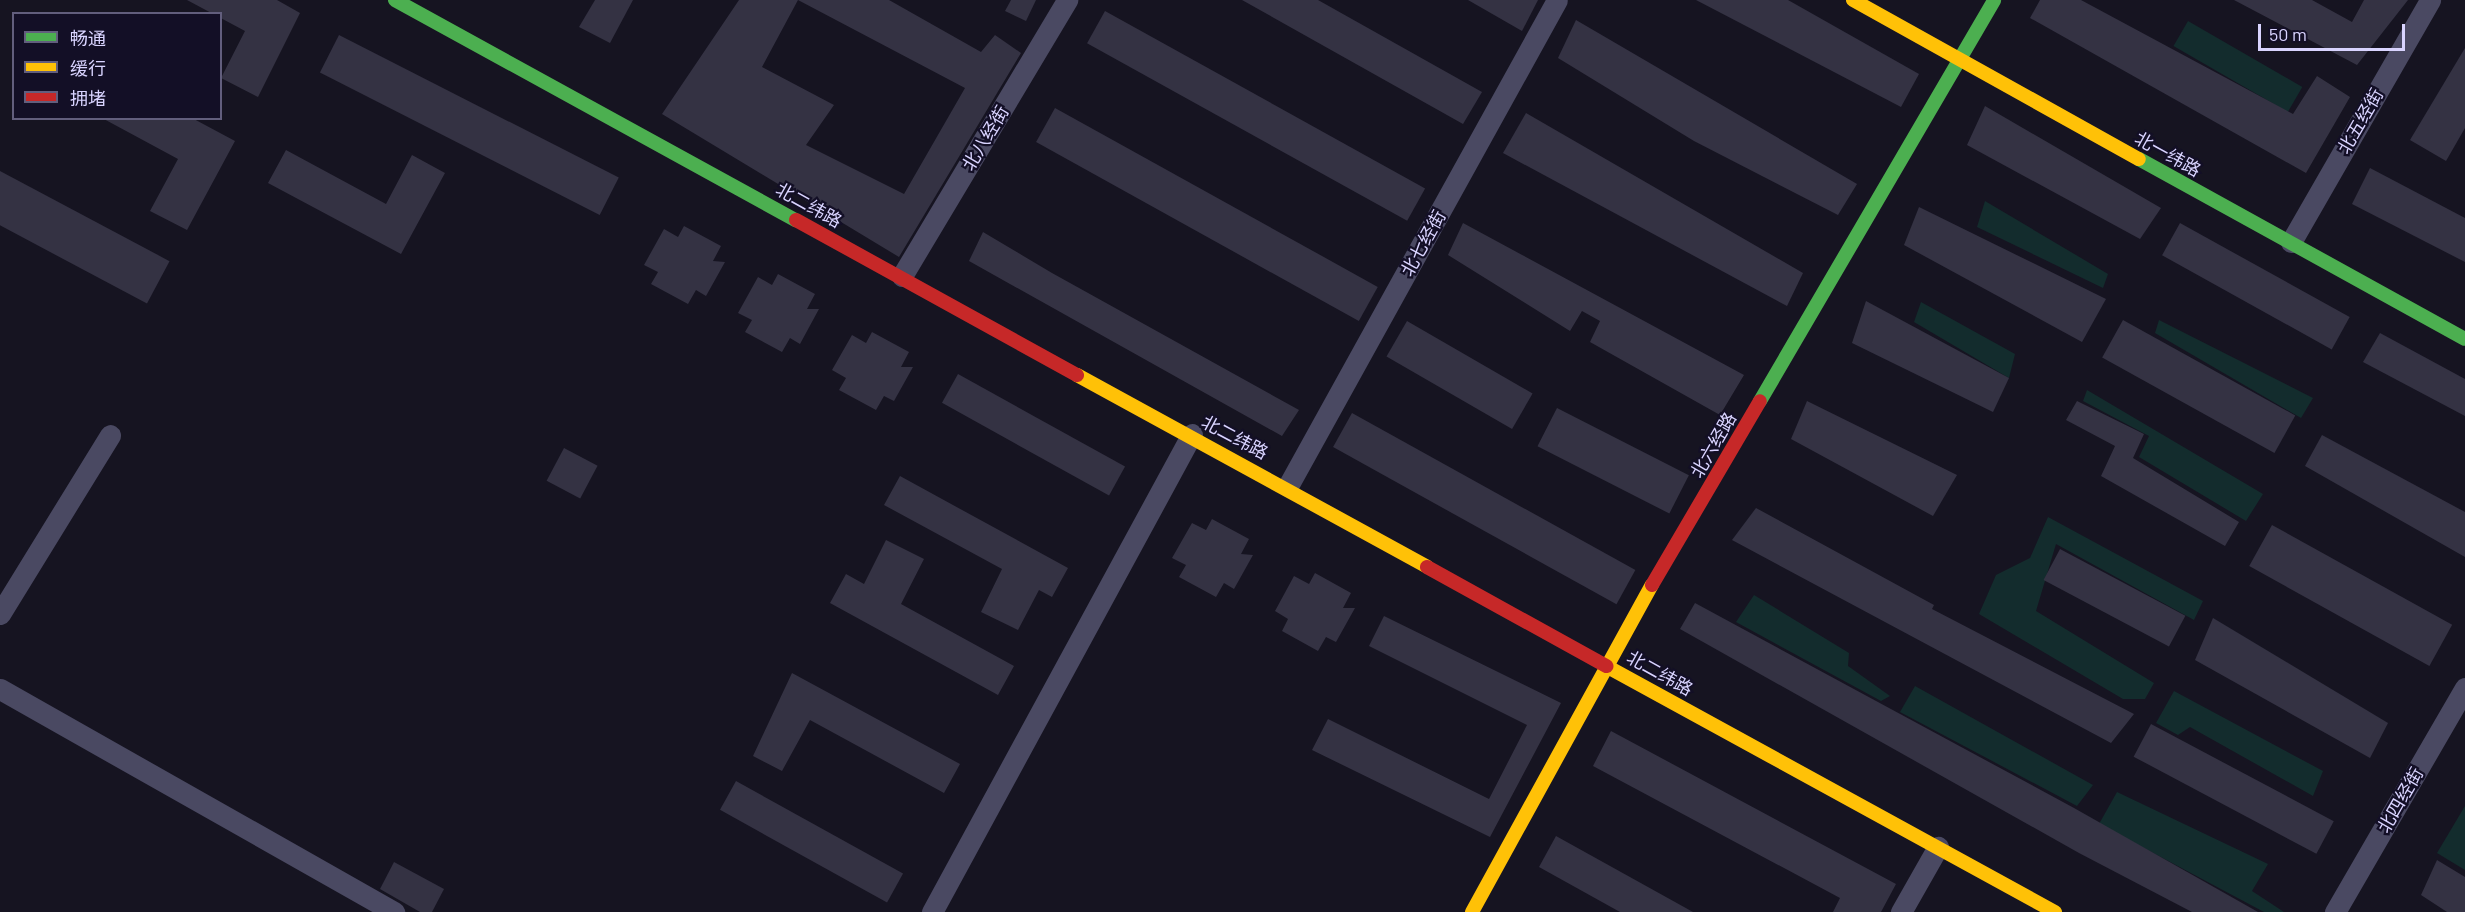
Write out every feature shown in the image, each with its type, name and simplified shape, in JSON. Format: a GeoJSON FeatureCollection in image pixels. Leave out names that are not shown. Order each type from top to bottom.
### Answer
{"type":"FeatureCollection","features":[{"type":"Feature","properties":{"kind":"street","name":"北二纬路"},"geometry":{"type":"LineString","coordinates":[[395,0],[1288,486],[2055,912]]}},
{"type":"Feature","properties":{"kind":"street","name":"北八经街"},"geometry":{"type":"LineString","coordinates":[[902,276],[1067,0]]}},
{"type":"Feature","properties":{"kind":"street","name":"北七经街"},"geometry":{"type":"LineString","coordinates":[[1288,486],[1557,0]]}},
{"type":"Feature","properties":{"kind":"street","name":"北一纬路"},"geometry":{"type":"LineString","coordinates":[[1853,0],[2465,339]]}},
{"type":"Feature","properties":{"kind":"street","name":"北六经路"},"geometry":{"type":"LineString","coordinates":[[1472,912],[1606,664],[1994,0]]}},
{"type":"Feature","properties":{"kind":"street","name":"北五经街"},"geometry":{"type":"LineString","coordinates":[[2291,242],[2430,0]]}},
{"type":"Feature","properties":{"kind":"street"},"geometry":{"type":"LineString","coordinates":[[932,912],[1192,434]]}},
{"type":"Feature","properties":{"kind":"street"},"geometry":{"type":"LineString","coordinates":[[0,614],[110,435]]}},
{"type":"Feature","properties":{"kind":"street","name":"北四经街"},"geometry":{"type":"LineString","coordinates":[[2335,912],[2465,688]]}},
{"type":"Feature","properties":{"kind":"street"},"geometry":{"type":"LineString","coordinates":[[0,689],[394,912]]}},
{"type":"Feature","properties":{"kind":"street"},"geometry":{"type":"LineString","coordinates":[[1901,912],[1938,847]]}},
{"type":"Feature","properties":{"kind":"green space"},"geometry":{"type":"Polygon","coordinates":[[[2188,21],[2302,87],[2288,112],[2174,46],[2188,21]]]}},
{"type":"Feature","properties":{"kind":"green space"},"geometry":{"type":"Polygon","coordinates":[[[1985,201],[2108,274],[2103,288],[1977,227],[1985,201]]]}},
{"type":"Feature","properties":{"kind":"green space"},"geometry":{"type":"Polygon","coordinates":[[[1921,302],[2015,354],[2009,378],[1914,322],[1921,302]]]}},
{"type":"Feature","properties":{"kind":"green space"},"geometry":{"type":"Polygon","coordinates":[[[2159,320],[2313,398],[2301,418],[2155,333],[2159,320]]]}},
{"type":"Feature","properties":{"kind":"green space"},"geometry":{"type":"Polygon","coordinates":[[[2087,390],[2263,494],[2246,521],[2139,457],[2149,436],[2083,401],[2087,390]]]}},
{"type":"Feature","properties":{"kind":"green space"},"geometry":{"type":"Polygon","coordinates":[[[2048,517],[2203,601],[2194,620],[2056,544],[2036,611],[2154,683],[2145,699],[2123,699],[1979,614],[1996,575],[2030,558],[2048,517]]]}},
{"type":"Feature","properties":{"kind":"green space"},"geometry":{"type":"Polygon","coordinates":[[[1754,595],[1849,653],[1848,666],[1890,696],[1881,701],[1736,622],[1754,595]]]}},
{"type":"Feature","properties":{"kind":"green space"},"geometry":{"type":"Polygon","coordinates":[[[1915,686],[2093,785],[2077,806],[1900,712],[1915,686]]]}},
{"type":"Feature","properties":{"kind":"green space"},"geometry":{"type":"Polygon","coordinates":[[[2174,691],[2323,771],[2313,796],[2190,727],[2178,735],[2156,723],[2174,691]]]}},
{"type":"Feature","properties":{"kind":"green space"},"geometry":{"type":"Polygon","coordinates":[[[2117,792],[2268,864],[2252,891],[2284,912],[2264,912],[2099,824],[2117,792]]]}},
{"type":"Feature","properties":{"kind":"green space"},"geometry":{"type":"Polygon","coordinates":[[[2465,806],[2465,870],[2437,853],[2465,806]]]}},
{"type":"Feature","properties":{"kind":"building"},"geometry":{"type":"Polygon","coordinates":[[[187,0],[277,0],[300,13],[258,97],[222,79],[245,31],[222,19],[222,12],[209,12],[187,0]]]}},
{"type":"Feature","properties":{"kind":"building"},"geometry":{"type":"Polygon","coordinates":[[[595,0],[633,0],[610,43],[579,27],[595,0]]]}},
{"type":"Feature","properties":{"kind":"building"},"geometry":{"type":"Polygon","coordinates":[[[739,0],[798,0],[889,0],[981,52],[995,35],[1021,53],[899,257],[662,114],[739,0]],[[798,0],[762,67],[834,105],[806,145],[904,194],[965,88],[798,0]]]}},
{"type":"Feature","properties":{"kind":"building"},"geometry":{"type":"Polygon","coordinates":[[[1011,0],[1036,0],[1026,21],[1005,11],[1011,0]]]}},
{"type":"Feature","properties":{"kind":"building"},"geometry":{"type":"Polygon","coordinates":[[[1242,0],[1318,0],[1482,92],[1463,124],[1242,0]]]}},
{"type":"Feature","properties":{"kind":"building"},"geometry":{"type":"Polygon","coordinates":[[[1468,0],[1538,0],[1522,31],[1468,0]]]}},
{"type":"Feature","properties":{"kind":"building"},"geometry":{"type":"Polygon","coordinates":[[[1696,0],[1788,0],[1919,74],[1901,107],[1696,0]]]}},
{"type":"Feature","properties":{"kind":"building"},"geometry":{"type":"Polygon","coordinates":[[[2040,0],[2081,0],[2293,114],[2317,76],[2350,97],[2306,173],[2030,18],[2040,0]]]}},
{"type":"Feature","properties":{"kind":"building"},"geometry":{"type":"Polygon","coordinates":[[[2234,0],[2312,0],[2352,22],[2364,0],[2408,0],[2357,65],[2234,0]]]}},
{"type":"Feature","properties":{"kind":"building"},"geometry":{"type":"Polygon","coordinates":[[[1105,11],[1425,188],[1407,221],[1087,43],[1105,11]]]}},
{"type":"Feature","properties":{"kind":"building"},"geometry":{"type":"Polygon","coordinates":[[[1576,20],[1857,184],[1838,215],[1694,141],[1558,58],[1576,20]]]}},
{"type":"Feature","properties":{"kind":"building"},"geometry":{"type":"Polygon","coordinates":[[[339,35],[619,178],[600,215],[320,72],[339,35]]]}},
{"type":"Feature","properties":{"kind":"building"},"geometry":{"type":"Polygon","coordinates":[[[2465,48],[2465,128],[2446,161],[2410,140],[2465,48]]]}},
{"type":"Feature","properties":{"kind":"building"},"geometry":{"type":"Polygon","coordinates":[[[1985,106],[2161,208],[2140,239],[1967,145],[1985,106]]]}},
{"type":"Feature","properties":{"kind":"building"},"geometry":{"type":"Polygon","coordinates":[[[1055,108],[1378,287],[1359,321],[1036,142],[1055,108]]]}},
{"type":"Feature","properties":{"kind":"building"},"geometry":{"type":"Polygon","coordinates":[[[1526,113],[1803,273],[1787,306],[1503,153],[1526,113]]]}},
{"type":"Feature","properties":{"kind":"building"},"geometry":{"type":"Polygon","coordinates":[[[106,120],[196,120],[235,141],[187,230],[150,211],[178,159],[106,120]]]}},
{"type":"Feature","properties":{"kind":"building"},"geometry":{"type":"Polygon","coordinates":[[[286,150],[386,204],[412,155],[445,173],[401,254],[268,183],[286,150]]]}},
{"type":"Feature","properties":{"kind":"building"},"geometry":{"type":"Polygon","coordinates":[[[2370,168],[2465,218],[2465,262],[2352,204],[2370,168]]]}},
{"type":"Feature","properties":{"kind":"building"},"geometry":{"type":"Polygon","coordinates":[[[0,171],[170,261],[147,304],[0,225],[0,171]]]}},
{"type":"Feature","properties":{"kind":"building"},"geometry":{"type":"Polygon","coordinates":[[[1919,207],[2106,299],[2082,342],[1904,245],[1919,207]]]}},
{"type":"Feature","properties":{"kind":"building"},"geometry":{"type":"Polygon","coordinates":[[[1463,223],[1744,375],[1720,415],[1590,342],[1600,321],[1582,311],[1570,331],[1448,255],[1463,223]]]}},
{"type":"Feature","properties":{"kind":"building"},"geometry":{"type":"Polygon","coordinates":[[[2180,223],[2350,317],[2332,349],[2162,255],[2180,223]]]}},
{"type":"Feature","properties":{"kind":"building"},"geometry":{"type":"Polygon","coordinates":[[[684,226],[721,246],[713,261],[725,262],[706,296],[696,290],[688,304],[651,284],[658,272],[644,265],[664,229],[678,237],[684,226]]]}},
{"type":"Feature","properties":{"kind":"building"},"geometry":{"type":"Polygon","coordinates":[[[983,232],[1052,273],[1299,410],[1282,436],[969,261],[983,232]]]}},
{"type":"Feature","properties":{"kind":"building"},"geometry":{"type":"Polygon","coordinates":[[[778,274],[815,294],[807,309],[819,309],[800,344],[790,338],[782,352],[745,332],[752,320],[738,313],[758,277],[772,285],[778,274]]]}},
{"type":"Feature","properties":{"kind":"building"},"geometry":{"type":"Polygon","coordinates":[[[1866,301],[2009,378],[1993,412],[1852,343],[1866,301]]]}},
{"type":"Feature","properties":{"kind":"building"},"geometry":{"type":"Polygon","coordinates":[[[2123,320],[2295,416],[2274,453],[2102,358],[2123,320]]]}},
{"type":"Feature","properties":{"kind":"building"},"geometry":{"type":"Polygon","coordinates":[[[1407,321],[1533,394],[1512,429],[1386,357],[1407,321]]]}},
{"type":"Feature","properties":{"kind":"building"},"geometry":{"type":"Polygon","coordinates":[[[872,332],[909,352],[901,367],[913,367],[894,401],[884,396],[876,410],[839,390],[846,378],[832,370],[852,335],[866,343],[872,332]]]}},
{"type":"Feature","properties":{"kind":"building"},"geometry":{"type":"Polygon","coordinates":[[[2380,333],[2465,379],[2465,416],[2363,362],[2380,333]]]}},
{"type":"Feature","properties":{"kind":"building"},"geometry":{"type":"Polygon","coordinates":[[[958,374],[1125,467],[1109,495],[942,403],[958,374]]]}},
{"type":"Feature","properties":{"kind":"building"},"geometry":{"type":"Polygon","coordinates":[[[1807,401],[1957,475],[1933,516],[1791,439],[1807,401]]]}},
{"type":"Feature","properties":{"kind":"building"},"geometry":{"type":"Polygon","coordinates":[[[2077,401],[2144,434],[2133,458],[2239,522],[2225,546],[2101,476],[2115,446],[2066,420],[2077,401]]]}},
{"type":"Feature","properties":{"kind":"building"},"geometry":{"type":"Polygon","coordinates":[[[1557,408],[1689,475],[1669,514],[1537,446],[1557,408]]]}},
{"type":"Feature","properties":{"kind":"building"},"geometry":{"type":"Polygon","coordinates":[[[1352,413],[1635,570],[1616,604],[1333,447],[1352,413]]]}},
{"type":"Feature","properties":{"kind":"building"},"geometry":{"type":"Polygon","coordinates":[[[2322,435],[2465,512],[2465,557],[2305,466],[2322,435]]]}},
{"type":"Feature","properties":{"kind":"building"},"geometry":{"type":"Polygon","coordinates":[[[564,448],[598,466],[580,499],[547,481],[564,448]]]}},
{"type":"Feature","properties":{"kind":"building"},"geometry":{"type":"Polygon","coordinates":[[[900,476],[1068,568],[1052,597],[1039,590],[1018,630],[981,612],[1002,569],[884,505],[900,476]]]}},
{"type":"Feature","properties":{"kind":"building"},"geometry":{"type":"Polygon","coordinates":[[[1756,508],[1934,605],[1932,609],[2134,714],[2111,743],[1732,540],[1756,508]]]}},
{"type":"Feature","properties":{"kind":"building"},"geometry":{"type":"Polygon","coordinates":[[[1212,519],[1249,539],[1241,554],[1253,555],[1234,589],[1224,583],[1216,597],[1179,577],[1186,565],[1172,558],[1192,523],[1206,530],[1212,519]]]}},
{"type":"Feature","properties":{"kind":"building"},"geometry":{"type":"Polygon","coordinates":[[[2272,525],[2452,625],[2429,666],[2249,566],[2272,525]]]}},
{"type":"Feature","properties":{"kind":"building"},"geometry":{"type":"Polygon","coordinates":[[[886,540],[924,559],[901,604],[1014,666],[998,695],[830,603],[846,574],[864,584],[886,540]]]}},
{"type":"Feature","properties":{"kind":"building"},"geometry":{"type":"Polygon","coordinates":[[[2060,549],[2185,616],[2169,647],[2044,580],[2060,549]]]}},
{"type":"Feature","properties":{"kind":"building"},"geometry":{"type":"Polygon","coordinates":[[[1315,573],[1351,593],[1343,608],[1355,608],[1336,642],[1326,637],[1318,651],[1282,631],[1288,619],[1275,611],[1294,576],[1309,584],[1315,573]]]}},
{"type":"Feature","properties":{"kind":"building"},"geometry":{"type":"Polygon","coordinates":[[[1695,603],[2074,808],[2258,912],[2192,912],[2079,853],[1680,629],[1695,603]]]}},
{"type":"Feature","properties":{"kind":"building"},"geometry":{"type":"Polygon","coordinates":[[[1384,616],[1561,703],[1490,837],[1312,750],[1328,719],[1489,799],[1527,725],[1369,646],[1384,616]]]}},
{"type":"Feature","properties":{"kind":"building"},"geometry":{"type":"Polygon","coordinates":[[[2213,618],[2388,723],[2370,758],[2195,660],[2213,618]]]}},
{"type":"Feature","properties":{"kind":"building"},"geometry":{"type":"Polygon","coordinates":[[[792,673],[960,764],[944,793],[810,720],[782,771],[753,756],[792,673]]]}},
{"type":"Feature","properties":{"kind":"building"},"geometry":{"type":"Polygon","coordinates":[[[2151,724],[2334,821],[2316,854],[2134,757],[2151,724]]]}},
{"type":"Feature","properties":{"kind":"building"},"geometry":{"type":"Polygon","coordinates":[[[1611,731],[1896,884],[1881,912],[1833,912],[1840,898],[1593,766],[1611,731]]]}},
{"type":"Feature","properties":{"kind":"building"},"geometry":{"type":"Polygon","coordinates":[[[736,781],[903,874],[887,902],[720,810],[736,781]]]}},
{"type":"Feature","properties":{"kind":"building"},"geometry":{"type":"Polygon","coordinates":[[[1556,836],[1693,912],[1620,912],[1539,867],[1556,836]]]}},
{"type":"Feature","properties":{"kind":"building"},"geometry":{"type":"Polygon","coordinates":[[[2437,860],[2465,877],[2465,912],[2447,912],[2421,895],[2437,860]]]}},
{"type":"Feature","properties":{"kind":"building"},"geometry":{"type":"Polygon","coordinates":[[[394,862],[444,889],[432,912],[420,912],[380,889],[394,862]]]}},
{"type":"Feature","properties":{"kind":"traffic: fast"},"geometry":{"type":"LineString","coordinates":[[395,0],[796,220]]}},
{"type":"Feature","properties":{"kind":"traffic: fast"},"geometry":{"type":"LineString","coordinates":[[1760,401],[1994,0]]}},
{"type":"Feature","properties":{"kind":"traffic: fast"},"geometry":{"type":"LineString","coordinates":[[2139,159],[2465,339]]}},
{"type":"Feature","properties":{"kind":"traffic: slow"},"geometry":{"type":"LineString","coordinates":[[1853,0],[2139,159]]}},
{"type":"Feature","properties":{"kind":"traffic: slow"},"geometry":{"type":"LineString","coordinates":[[1077,375],[1427,567]]}},
{"type":"Feature","properties":{"kind":"traffic: slow"},"geometry":{"type":"LineString","coordinates":[[1472,912],[1652,585]]}},
{"type":"Feature","properties":{"kind":"traffic: slow"},"geometry":{"type":"LineString","coordinates":[[1606,666],[2055,912]]}},
{"type":"Feature","properties":{"kind":"traffic: jam"},"geometry":{"type":"LineString","coordinates":[[796,220],[1077,375]]}},
{"type":"Feature","properties":{"kind":"traffic: jam"},"geometry":{"type":"LineString","coordinates":[[1652,585],[1760,401]]}},
{"type":"Feature","properties":{"kind":"traffic: jam"},"geometry":{"type":"LineString","coordinates":[[1427,567],[1606,666]]}}]}
